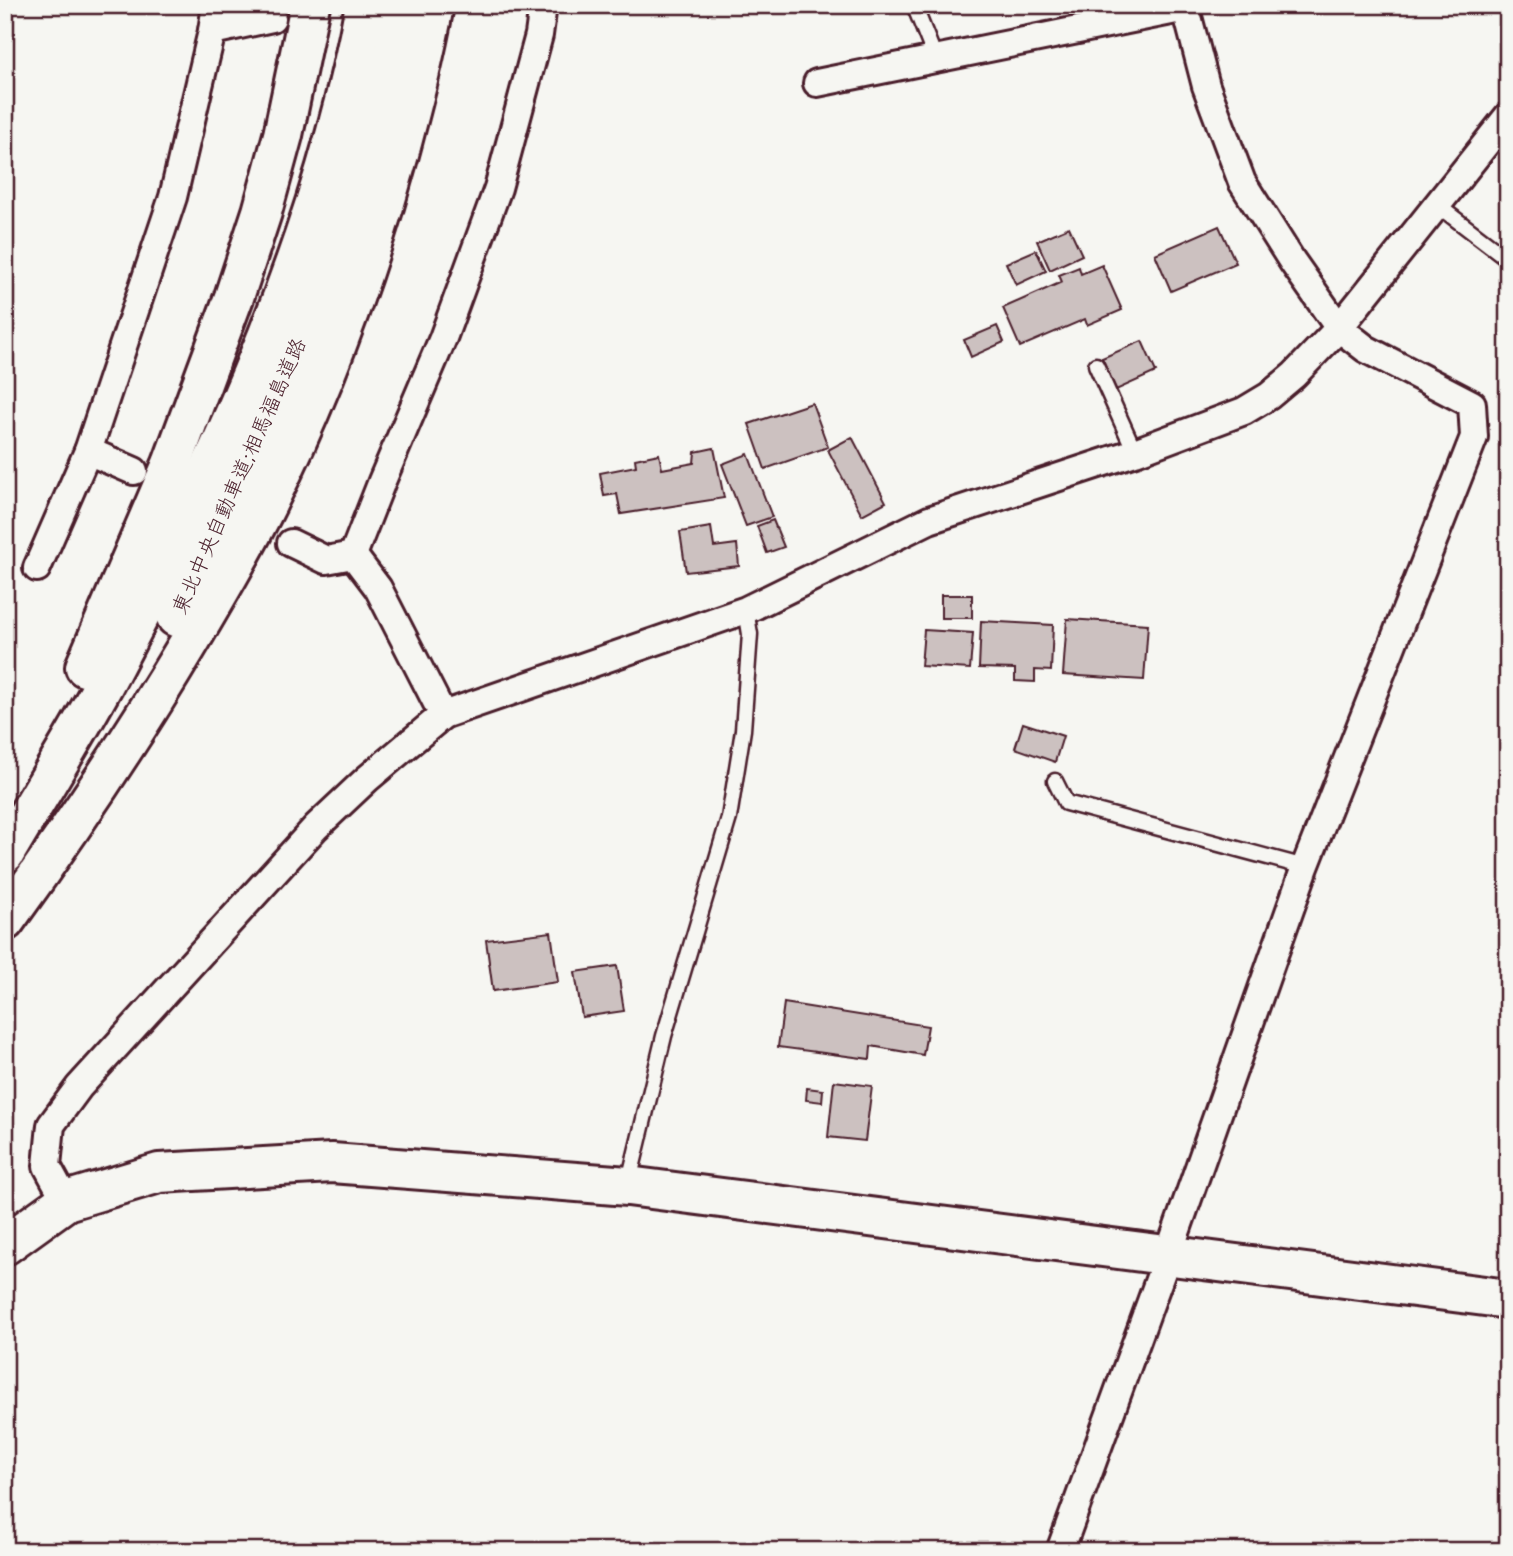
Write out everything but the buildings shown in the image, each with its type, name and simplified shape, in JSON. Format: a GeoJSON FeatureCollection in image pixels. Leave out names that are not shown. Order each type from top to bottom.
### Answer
{"type":"FeatureCollection","features":[{"type":"Feature","properties":{"kind":"main road"},"geometry":{"type":"LineString","coordinates":[[5,832],[101,632],[172,464],[210,363],[262,212],[283,135],[310,5]]}},
{"type":"Feature","properties":{"kind":"main road","name":"東北中央自動車道;相馬福島道路"},"geometry":{"type":"LineString","coordinates":[[5,853],[103,685],[144,606],[258,362],[309,223],[331,151],[365,5]]}},
{"type":"Feature","properties":{"kind":"main road","name":"東北中央自動車道;相馬福島道路"},"geometry":{"type":"LineString","coordinates":[[5,918],[80,793],[157,654],[194,582],[258,443],[315,304],[340,234],[380,93],[397,5]]}},
{"type":"Feature","properties":{"kind":"main road"},"geometry":{"type":"LineString","coordinates":[[5,918],[99,786],[156,698],[255,526],[297,441],[329,367],[386,203],[414,98],[434,5]]}},
{"type":"Feature","properties":{"kind":"main road"},"geometry":{"type":"LineString","coordinates":[[5,1245],[66,1201],[159,1174],[332,1163],[628,1186],[1508,1299]]}},
{"type":"Feature","properties":{"kind":"street"},"geometry":{"type":"LineString","coordinates":[[353,555],[443,338],[498,188],[539,35],[543,5]]}},
{"type":"Feature","properties":{"kind":"street"},"geometry":{"type":"LineString","coordinates":[[817,83],[1186,7],[1206,86],[1242,182],[1339,328],[1366,349],[1472,404],[1474,437],[1304,867],[1168,1255],[1060,1551]]}},
{"type":"Feature","properties":{"kind":"street"},"geometry":{"type":"LineString","coordinates":[[37,568],[88,452],[173,197],[214,18],[272,18]]}},
{"type":"Feature","properties":{"kind":"street"},"geometry":{"type":"LineString","coordinates":[[66,1201],[47,1166],[51,1125],[79,1087],[316,827],[367,779],[443,715],[746,610],[929,520],[1135,452],[1244,411],[1269,396],[1294,375],[1339,328],[1508,116]]}},
{"type":"Feature","properties":{"kind":"street"},"geometry":{"type":"LineString","coordinates":[[88,452],[134,471]]}},
{"type":"Feature","properties":{"kind":"street"},"geometry":{"type":"LineString","coordinates":[[291,543],[326,560],[353,555]]}},
{"type":"Feature","properties":{"kind":"street"},"geometry":{"type":"LineString","coordinates":[[353,555],[378,588],[443,715]]}},
{"type":"Feature","properties":{"kind":"lane"},"geometry":{"type":"LineString","coordinates":[[914,5],[936,60]]}},
{"type":"Feature","properties":{"kind":"lane"},"geometry":{"type":"LineString","coordinates":[[1437,205],[1508,259]]}},
{"type":"Feature","properties":{"kind":"lane"},"geometry":{"type":"LineString","coordinates":[[1096,365],[1135,452]]}},
{"type":"Feature","properties":{"kind":"lane"},"geometry":{"type":"LineString","coordinates":[[628,1186],[664,1036],[729,818],[743,730],[750,634],[746,610]]}},
{"type":"Feature","properties":{"kind":"lane"},"geometry":{"type":"LineString","coordinates":[[1055,781],[1066,803],[1304,867]]}}]}
